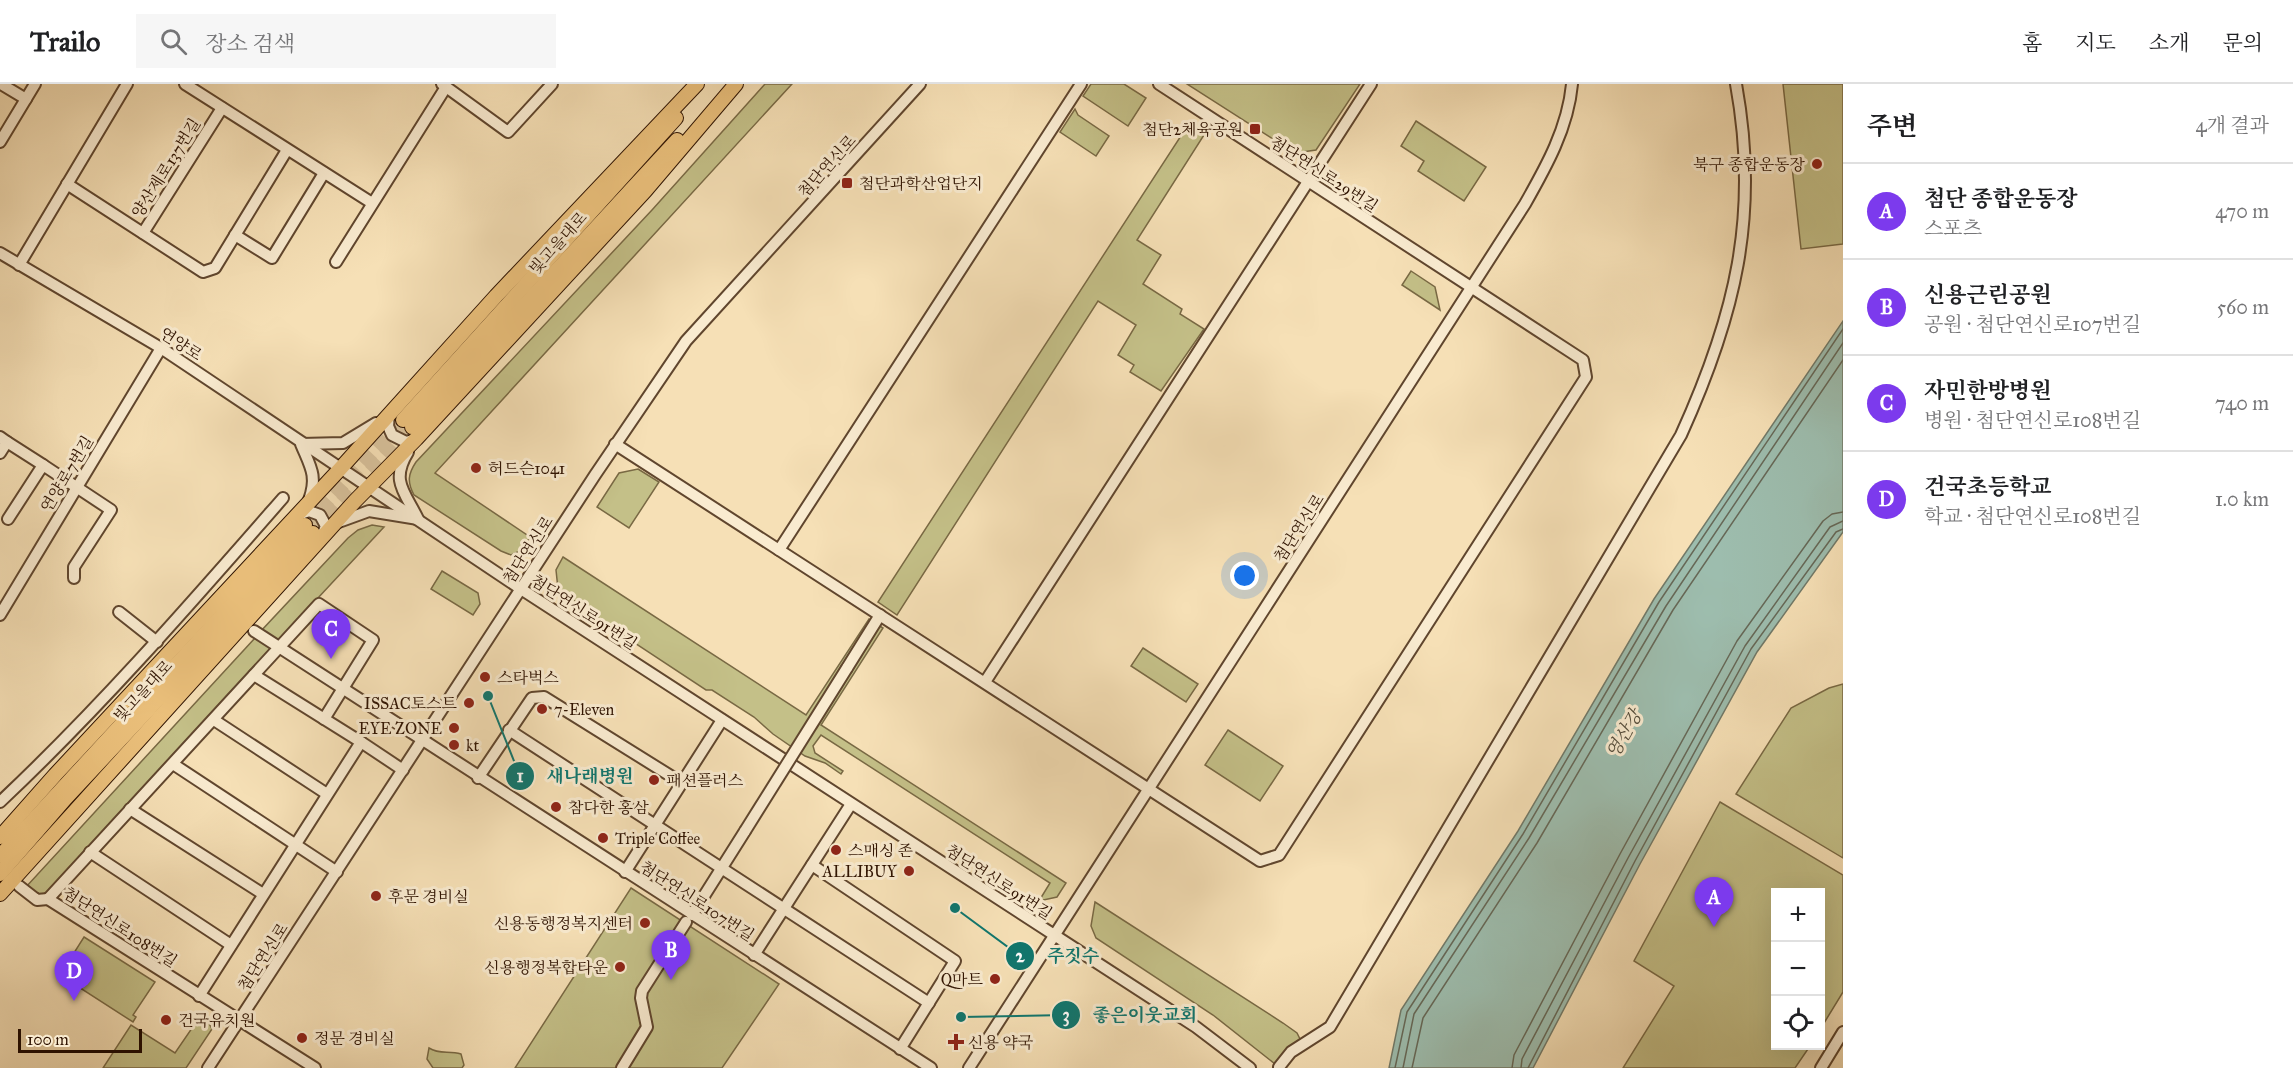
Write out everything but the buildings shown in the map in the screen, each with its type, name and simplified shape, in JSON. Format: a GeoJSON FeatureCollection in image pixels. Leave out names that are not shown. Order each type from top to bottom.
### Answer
{"type":"FeatureCollection","features":[{"type":"Feature","properties":{"kind":"main road"},"geometry":{"type":"LineString","coordinates":[[0,894],[308,529],[309,500],[340,470],[496,296],[698,84]]}},
{"type":"Feature","properties":{"kind":"main road","name":"빛고을대로"},"geometry":{"type":"LineString","coordinates":[[410,429],[705,84]]}},
{"type":"Feature","properties":{"kind":"main road","name":"빛고을대로"},"geometry":{"type":"LineString","coordinates":[[410,429],[636,183],[731,84]]}},
{"type":"Feature","properties":{"kind":"main road"},"geometry":{"type":"LineString","coordinates":[[2,829],[308,529],[334,525],[368,487],[410,429],[645,191],[736,84]]}},
{"type":"Feature","properties":{"kind":"main road","name":"빛고을대로"},"geometry":{"type":"LineString","coordinates":[[0,856],[308,529]]}},
{"type":"Feature","properties":{"kind":"main road","name":"빛고을대로"},"geometry":{"type":"LineString","coordinates":[[0,874],[308,529]]}},
{"type":"Feature","properties":{"kind":"street"},"geometry":{"type":"LineString","coordinates":[[1,84],[26,99]]}},
{"type":"Feature","properties":{"kind":"street"},"geometry":{"type":"LineString","coordinates":[[0,142],[3,129],[35,84]]}},
{"type":"Feature","properties":{"kind":"street"},"geometry":{"type":"LineString","coordinates":[[19,265],[127,84]]}},
{"type":"Feature","properties":{"kind":"street","name":"양산제로137번길"},"geometry":{"type":"LineString","coordinates":[[185,84],[372,203]]}},
{"type":"Feature","properties":{"kind":"street"},"geometry":{"type":"LineString","coordinates":[[336,262],[443,85],[508,132],[552,84]]}},
{"type":"Feature","properties":{"kind":"street","name":"첨단연신로"},"geometry":{"type":"LineString","coordinates":[[208,1068],[615,444],[686,341],[920,84]]}},
{"type":"Feature","properties":{"kind":"street"},"geometry":{"type":"LineString","coordinates":[[780,550],[1082,84]]}},
{"type":"Feature","properties":{"kind":"street","name":"첨단연신로29번길"},"geometry":{"type":"LineString","coordinates":[[1149,788],[1260,861],[1279,855],[1586,377],[1583,360],[1159,84]]}},
{"type":"Feature","properties":{"kind":"street"},"geometry":{"type":"LineString","coordinates":[[985,682],[1371,84]]}},
{"type":"Feature","properties":{"kind":"street","name":"첨단연신로"},"geometry":{"type":"LineString","coordinates":[[969,1068],[1473,288],[1551,159],[1561,130],[1572,84]]}},
{"type":"Feature","properties":{"kind":"street"},"geometry":{"type":"LineString","coordinates":[[1279,1067],[1297,1048],[1330,1027],[1681,435],[1714,360],[1729,312],[1740,249],[1747,188],[1745,150],[1736,84]]}},
{"type":"Feature","properties":{"kind":"street","name":"양산제로137번길"},"geometry":{"type":"LineString","coordinates":[[222,108],[144,233],[203,272],[215,268],[287,150]]}},
{"type":"Feature","properties":{"kind":"street"},"geometry":{"type":"LineString","coordinates":[[236,235],[272,258],[324,173]]}},
{"type":"Feature","properties":{"kind":"street"},"geometry":{"type":"LineString","coordinates":[[67,184],[144,233]]}},
{"type":"Feature","properties":{"kind":"street","name":"연양로"},"geometry":{"type":"LineString","coordinates":[[0,253],[161,348],[340,470]]}},
{"type":"Feature","properties":{"kind":"street","name":"연양로7번길"},"geometry":{"type":"LineString","coordinates":[[0,615],[161,348]]}},
{"type":"Feature","properties":{"kind":"street"},"geometry":{"type":"LineString","coordinates":[[389,415],[388,426],[392,435],[406,442],[410,429]]}},
{"type":"Feature","properties":{"kind":"street"},"geometry":{"type":"LineString","coordinates":[[309,500],[315,485],[314,475],[301,444],[344,443],[389,415]]}},
{"type":"Feature","properties":{"kind":"street"},"geometry":{"type":"LineString","coordinates":[[410,429],[397,478],[418,519]]}},
{"type":"Feature","properties":{"kind":"street"},"geometry":{"type":"LineString","coordinates":[[0,453],[4,439],[111,510],[74,567],[74,579]]}},
{"type":"Feature","properties":{"kind":"street"},"geometry":{"type":"LineString","coordinates":[[615,444],[1149,788]]}},
{"type":"Feature","properties":{"kind":"street"},"geometry":{"type":"LineString","coordinates":[[8,519],[43,465]]}},
{"type":"Feature","properties":{"kind":"street","name":"첨단연신로91번길"},"geometry":{"type":"LineString","coordinates":[[340,470],[1196,1027],[1250,1068]]}},
{"type":"Feature","properties":{"kind":"street"},"geometry":{"type":"LineString","coordinates":[[0,802],[44,761],[157,642],[283,498]]}},
{"type":"Feature","properties":{"kind":"street"},"geometry":{"type":"LineString","coordinates":[[334,525],[369,511],[418,519]]}},
{"type":"Feature","properties":{"kind":"street","name":"첨단연신로108번길"},"geometry":{"type":"LineString","coordinates":[[315,1068],[254,1029],[238,1022],[48,898],[319,604],[373,640],[324,719]]}},
{"type":"Feature","properties":{"kind":"street"},"geometry":{"type":"LineString","coordinates":[[119,612],[157,642]]}},
{"type":"Feature","properties":{"kind":"street"},"geometry":{"type":"LineString","coordinates":[[622,1068],[647,1027],[641,998],[642,991],[722,869],[880,615]]}},
{"type":"Feature","properties":{"kind":"street"},"geometry":{"type":"LineString","coordinates":[[254,631],[422,741]]}},
{"type":"Feature","properties":{"kind":"street"},"geometry":{"type":"LineString","coordinates":[[254,675],[361,741],[403,770]]}},
{"type":"Feature","properties":{"kind":"street"},"geometry":{"type":"LineString","coordinates":[[478,778],[532,698],[544,697],[682,783]]}},
{"type":"Feature","properties":{"kind":"street"},"geometry":{"type":"LineString","coordinates":[[214,720],[327,794]]}},
{"type":"Feature","properties":{"kind":"street"},"geometry":{"type":"LineString","coordinates":[[625,872],[722,720]]}},
{"type":"Feature","properties":{"kind":"street"},"geometry":{"type":"LineString","coordinates":[[510,730],[929,1003]]}},
{"type":"Feature","properties":{"kind":"street"},"geometry":{"type":"LineString","coordinates":[[199,996],[361,741]]}},
{"type":"Feature","properties":{"kind":"street","name":"첨단연신로107번길"},"geometry":{"type":"LineString","coordinates":[[422,741],[625,872],[689,919],[754,955],[931,1068]]}},
{"type":"Feature","properties":{"kind":"street"},"geometry":{"type":"LineString","coordinates":[[173,764],[337,872]]}},
{"type":"Feature","properties":{"kind":"street"},"geometry":{"type":"LineString","coordinates":[[754,955],[851,804]]}},
{"type":"Feature","properties":{"kind":"street"},"geometry":{"type":"LineString","coordinates":[[130,809],[263,894]]}},
{"type":"Feature","properties":{"kind":"street"},"geometry":{"type":"LineString","coordinates":[[90,852],[231,945]]}},
{"type":"Feature","properties":{"kind":"street"},"geometry":{"type":"LineString","coordinates":[[812,865],[955,961],[900,1048]]}},
{"type":"Feature","properties":{"kind":"street"},"geometry":{"type":"LineString","coordinates":[[19,886],[37,900],[48,898]]}},
{"type":"Feature","properties":{"kind":"street"},"geometry":{"type":"LineString","coordinates":[[1821,1068],[1843,1032]]}},
{"type":"Feature","properties":{"kind":"shaded area"},"geometry":{"type":"Polygon","coordinates":[[[765,84],[792,84],[435,473],[530,537],[522,550],[511,555],[501,551],[414,495],[409,478],[416,462],[652,210],[765,84]]]}},
{"type":"Feature","properties":{"kind":"shaded area"},"geometry":{"type":"Polygon","coordinates":[[[1091,84],[1124,84],[1146,98],[1128,126],[1083,96],[1091,84]]]}},
{"type":"Feature","properties":{"kind":"shaded area"},"geometry":{"type":"Polygon","coordinates":[[[1187,84],[1360,84],[1316,150],[1295,153],[1187,84]]]}},
{"type":"Feature","properties":{"kind":"shaded area","name":"북구 종합운동장"},"geometry":{"type":"Polygon","coordinates":[[[1783,84],[1843,84],[1843,244],[1801,249],[1783,84]]]}},
{"type":"Feature","properties":{"kind":"shaded area"},"geometry":{"type":"Polygon","coordinates":[[[1075,109],[1078,115],[1109,136],[1096,156],[1060,132],[1075,109]]]}},
{"type":"Feature","properties":{"kind":"shaded area"},"geometry":{"type":"Polygon","coordinates":[[[1416,121],[1486,167],[1464,201],[1418,171],[1424,161],[1401,146],[1416,121]]]}},
{"type":"Feature","properties":{"kind":"shaded area"},"geometry":{"type":"Polygon","coordinates":[[[1188,125],[1204,135],[1137,240],[1161,255],[1143,284],[1182,309],[1180,314],[1204,329],[1161,391],[1130,372],[1134,365],[1118,355],[1136,325],[1098,301],[897,615],[878,602],[1188,125]]]}},
{"type":"Feature","properties":{"kind":"shaded area"},"geometry":{"type":"Polygon","coordinates":[[[1411,271],[1435,287],[1440,310],[1402,285],[1411,271]]]}},
{"type":"Feature","properties":{"kind":"shaded area"},"geometry":{"type":"Polygon","coordinates":[[[638,469],[659,482],[629,528],[597,507],[619,473],[638,469]]]}},
{"type":"Feature","properties":{"kind":"shaded area"},"geometry":{"type":"Polygon","coordinates":[[[372,525],[384,527],[277,642],[261,631],[348,538],[358,530],[372,525]]]}},
{"type":"Feature","properties":{"kind":"shaded area"},"geometry":{"type":"Polygon","coordinates":[[[563,557],[806,715],[869,619],[883,628],[821,725],[1066,883],[1057,897],[1039,901],[1050,883],[821,735],[813,746],[815,753],[843,771],[841,774],[825,763],[805,756],[773,734],[754,717],[712,690],[706,690],[624,636],[558,589],[556,570],[563,557]]]}},
{"type":"Feature","properties":{"kind":"shaded area"},"geometry":{"type":"Polygon","coordinates":[[[442,571],[478,593],[480,604],[473,615],[431,589],[442,571]]]}},
{"type":"Feature","properties":{"kind":"shaded area"},"geometry":{"type":"Polygon","coordinates":[[[255,638],[271,648],[48,891],[42,896],[37,896],[25,888],[255,638]]]}},
{"type":"Feature","properties":{"kind":"shaded area"},"geometry":{"type":"Polygon","coordinates":[[[1143,648],[1198,684],[1186,702],[1131,666],[1143,648]]]}},
{"type":"Feature","properties":{"kind":"shaded area"},"geometry":{"type":"Polygon","coordinates":[[[1843,684],[1843,858],[1736,794],[1791,708],[1829,688],[1843,684]]]}},
{"type":"Feature","properties":{"kind":"shaded area"},"geometry":{"type":"Polygon","coordinates":[[[1228,730],[1283,766],[1260,801],[1205,765],[1228,730]]]}},
{"type":"Feature","properties":{"kind":"shaded area"},"geometry":{"type":"Polygon","coordinates":[[[1720,802],[1843,875],[1843,992],[1825,1021],[1825,888],[1771,888],[1771,1050],[1807,1050],[1795,1068],[1623,1068],[1674,986],[1634,961],[1720,802]]]}},
{"type":"Feature","properties":{"kind":"shaded area"},"geometry":{"type":"Polygon","coordinates":[[[631,888],[779,984],[722,1068],[515,1068],[631,888]]]}},
{"type":"Feature","properties":{"kind":"shaded area"},"geometry":{"type":"Polygon","coordinates":[[[1095,902],[1283,1023],[1297,1033],[1300,1039],[1287,1048],[1275,1064],[1213,1015],[1096,938],[1091,926],[1095,902]]]}},
{"type":"Feature","properties":{"kind":"shaded area"},"geometry":{"type":"Polygon","coordinates":[[[84,937],[155,982],[133,1015],[136,1017],[133,1022],[60,975],[84,937]]]}},
{"type":"Feature","properties":{"kind":"shaded area"},"geometry":{"type":"Polygon","coordinates":[[[203,1012],[212,1029],[186,1068],[103,1068],[131,1025],[175,1053],[203,1012]]]}},
{"type":"Feature","properties":{"kind":"shaded area"},"geometry":{"type":"Polygon","coordinates":[[[429,1048],[461,1054],[464,1065],[462,1068],[433,1068],[427,1059],[429,1048]]]}},
{"type":"Feature","properties":{"kind":"water","name":"영산강"},"geometry":{"type":"Polygon","coordinates":[[[1843,321],[1843,532],[1757,652],[1640,864],[1533,1068],[1389,1068],[1401,1010],[1518,831],[1654,599],[1843,321]]]}},
{"type":"Feature","properties":{"kind":"tunnel"},"geometry":{"type":"LineString","coordinates":[[305,525],[403,420]]}},
{"type":"Feature","properties":{"kind":"tunnel"},"geometry":{"type":"LineString","coordinates":[[313,533],[412,427]]}},
{"type":"Feature","properties":{"kind":"place","name":"첨단2체육공원"},"geometry":{"type":"Point","coordinates":[1255,129]}},
{"type":"Feature","properties":{"kind":"place","name":"북구 종합운동장"},"geometry":{"type":"Point","coordinates":[1817,164]}},
{"type":"Feature","properties":{"kind":"place","name":"첨단과학산업단지"},"geometry":{"type":"Point","coordinates":[847,183]}},
{"type":"Feature","properties":{"kind":"place","name":"허드슨1041"},"geometry":{"type":"Point","coordinates":[476,468]}},
{"type":"Feature","properties":{"kind":"place","name":"자민한방병원"},"geometry":{"type":"Point","coordinates":[331,659]}},
{"type":"Feature","properties":{"kind":"place","name":"스타벅스"},"geometry":{"type":"Point","coordinates":[485,677]}},
{"type":"Feature","properties":{"kind":"place","name":"새나래병원"},"geometry":{"type":"Point","coordinates":[488,696]}},
{"type":"Feature","properties":{"kind":"place","name":"ISSAC토스트"},"geometry":{"type":"Point","coordinates":[469,703]}},
{"type":"Feature","properties":{"kind":"place","name":"7-Eleven"},"geometry":{"type":"Point","coordinates":[542,709]}},
{"type":"Feature","properties":{"kind":"place","name":"EYE ZONE"},"geometry":{"type":"Point","coordinates":[454,728]}},
{"type":"Feature","properties":{"kind":"place","name":"kt"},"geometry":{"type":"Point","coordinates":[454,745]}},
{"type":"Feature","properties":{"kind":"place","name":"패션플러스"},"geometry":{"type":"Point","coordinates":[654,780]}},
{"type":"Feature","properties":{"kind":"place","name":"참다한 홍삼"},"geometry":{"type":"Point","coordinates":[556,807]}},
{"type":"Feature","properties":{"kind":"place","name":"Triple Coffee"},"geometry":{"type":"Point","coordinates":[603,838]}},
{"type":"Feature","properties":{"kind":"place","name":"스매싱 존"},"geometry":{"type":"Point","coordinates":[836,850]}},
{"type":"Feature","properties":{"kind":"place","name":"ALLIBUY"},"geometry":{"type":"Point","coordinates":[909,871]}},
{"type":"Feature","properties":{"kind":"place","name":"후문 경비실"},"geometry":{"type":"Point","coordinates":[376,896]}},
{"type":"Feature","properties":{"kind":"place","name":"주짓수"},"geometry":{"type":"Point","coordinates":[955,908]}},
{"type":"Feature","properties":{"kind":"place","name":"신용동행정복지센터"},"geometry":{"type":"Point","coordinates":[645,923]}},
{"type":"Feature","properties":{"kind":"place","name":"첨단 종합운동장"},"geometry":{"type":"Point","coordinates":[1714,927]}},
{"type":"Feature","properties":{"kind":"place","name":"신용행정복합타운"},"geometry":{"type":"Point","coordinates":[620,967]}},
{"type":"Feature","properties":{"kind":"place","name":"Q마트"},"geometry":{"type":"Point","coordinates":[995,979]}},
{"type":"Feature","properties":{"kind":"place","name":"신용근린공원"},"geometry":{"type":"Point","coordinates":[671,980]}},
{"type":"Feature","properties":{"kind":"place","name":"건국초등학교"},"geometry":{"type":"Point","coordinates":[74,1001]}},
{"type":"Feature","properties":{"kind":"place","name":"좋은이웃교회"},"geometry":{"type":"Point","coordinates":[961,1017]}},
{"type":"Feature","properties":{"kind":"place","name":"건국유치원"},"geometry":{"type":"Point","coordinates":[166,1020]}},
{"type":"Feature","properties":{"kind":"place","name":"정문 경비실"},"geometry":{"type":"Point","coordinates":[302,1038]}},
{"type":"Feature","properties":{"kind":"place","name":"신용 약국"},"geometry":{"type":"Point","coordinates":[956,1042]}}]}
